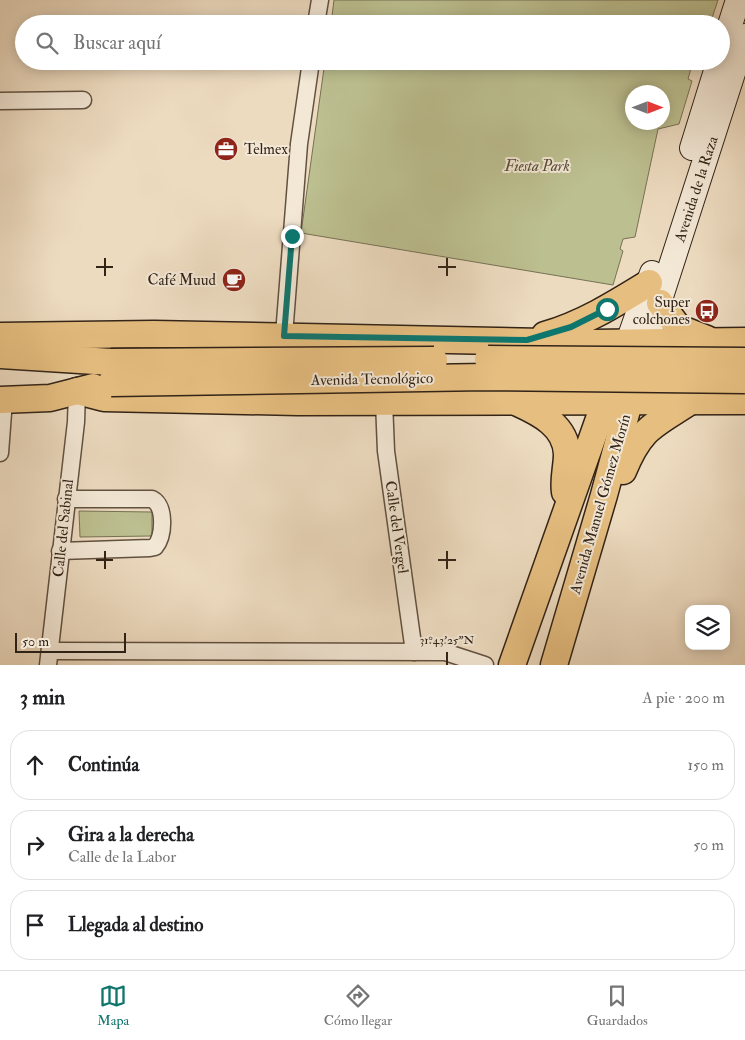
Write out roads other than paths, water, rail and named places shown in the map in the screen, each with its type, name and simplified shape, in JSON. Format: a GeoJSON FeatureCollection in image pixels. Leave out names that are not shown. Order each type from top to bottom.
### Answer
{"type":"FeatureCollection","features":[{"type":"Feature","properties":{"kind":"main road"},"geometry":{"type":"LineString","coordinates":[[730,25],[738,0]]}},
{"type":"Feature","properties":{"kind":"main road","name":"Avenida de la Raza"},"geometry":{"type":"LineString","coordinates":[[654,293],[745,36]]}},
{"type":"Feature","properties":{"kind":"main road","name":"Avenida de la Raza"},"geometry":{"type":"LineString","coordinates":[[647,343],[654,293],[716,70]]}},
{"type":"Feature","properties":{"kind":"main road"},"geometry":{"type":"LineString","coordinates":[[527,340],[571,327],[607,309],[654,293],[679,328],[712,341]]}},
{"type":"Feature","properties":{"kind":"main road"},"geometry":{"type":"LineString","coordinates":[[0,336],[284,336],[527,340],[593,343],[745,341]]}},
{"type":"Feature","properties":{"kind":"main road"},"geometry":{"type":"LineString","coordinates":[[593,343],[605,362],[607,374],[602,388],[607,401]]}},
{"type":"Feature","properties":{"kind":"main road"},"geometry":{"type":"LineString","coordinates":[[647,343],[653,362],[650,377],[654,388],[663,401]]}},
{"type":"Feature","properties":{"kind":"main road","name":"Avenida Manuel Gómez Morín"},"geometry":{"type":"LineString","coordinates":[[512,665],[607,401],[647,343]]}},
{"type":"Feature","properties":{"kind":"main road","name":"Avenida Tecnológico"},"geometry":{"type":"LineString","coordinates":[[0,355],[111,372],[745,380]]}},
{"type":"Feature","properties":{"kind":"main road","name":"Avenida Tecnológico"},"geometry":{"type":"LineString","coordinates":[[2,400],[50,398],[77,391],[111,372],[554,359],[745,361]]}},
{"type":"Feature","properties":{"kind":"main road"},"geometry":{"type":"LineString","coordinates":[[77,391],[104,398],[384,402],[745,401]]}},
{"type":"Feature","properties":{"kind":"main road","name":"Avenida Manuel Gómez Morín"},"geometry":{"type":"LineString","coordinates":[[554,665],[604,495],[607,401]]}},
{"type":"Feature","properties":{"kind":"main road"},"geometry":{"type":"LineString","coordinates":[[604,495],[619,479],[633,446],[647,430],[658,420],[692,401]]}},
{"type":"Feature","properties":{"kind":"main road"},"geometry":{"type":"LineString","coordinates":[[515,402],[542,413],[557,428],[564,440],[567,453],[563,480],[567,509]]}},
{"type":"Feature","properties":{"kind":"street"},"geometry":{"type":"LineString","coordinates":[[318,15],[320,0]]}},
{"type":"Feature","properties":{"kind":"street"},"geometry":{"type":"LineString","coordinates":[[284,336],[299,144],[310,70]]}},
{"type":"Feature","properties":{"kind":"street"},"geometry":{"type":"LineString","coordinates":[[0,101],[83,100]]}},
{"type":"Feature","properties":{"kind":"street","name":"Calle del Sabinal"},"geometry":{"type":"LineString","coordinates":[[49,658],[77,391]]}},
{"type":"Feature","properties":{"kind":"street"},"geometry":{"type":"LineString","coordinates":[[0,453],[2,400]]}},
{"type":"Feature","properties":{"kind":"street","name":"Calle del Vergel"},"geometry":{"type":"LineString","coordinates":[[384,402],[386,451],[414,652]]}},
{"type":"Feature","properties":{"kind":"street"},"geometry":{"type":"LineString","coordinates":[[60,551],[150,548],[155,547],[161,537],[161,509],[159,504],[152,499],[66,499]]}},
{"type":"Feature","properties":{"kind":"street"},"geometry":{"type":"LineString","coordinates":[[49,658],[261,658],[445,652],[485,665]]}},
{"type":"Feature","properties":{"kind":"place","name":"Telmex"},"geometry":{"type":"Point","coordinates":[226,149]}},
{"type":"Feature","properties":{"kind":"place","name":"Café Muud"},"geometry":{"type":"Point","coordinates":[234,280]}},
{"type":"Feature","properties":{"kind":"place","name":"Super colchones"},"geometry":{"type":"Point","coordinates":[707,311]}},
{"type":"Feature","properties":{"kind":"park label","name":"Fiesta Park"},"geometry":{"type":"Point","coordinates":[537,166]}}]}
